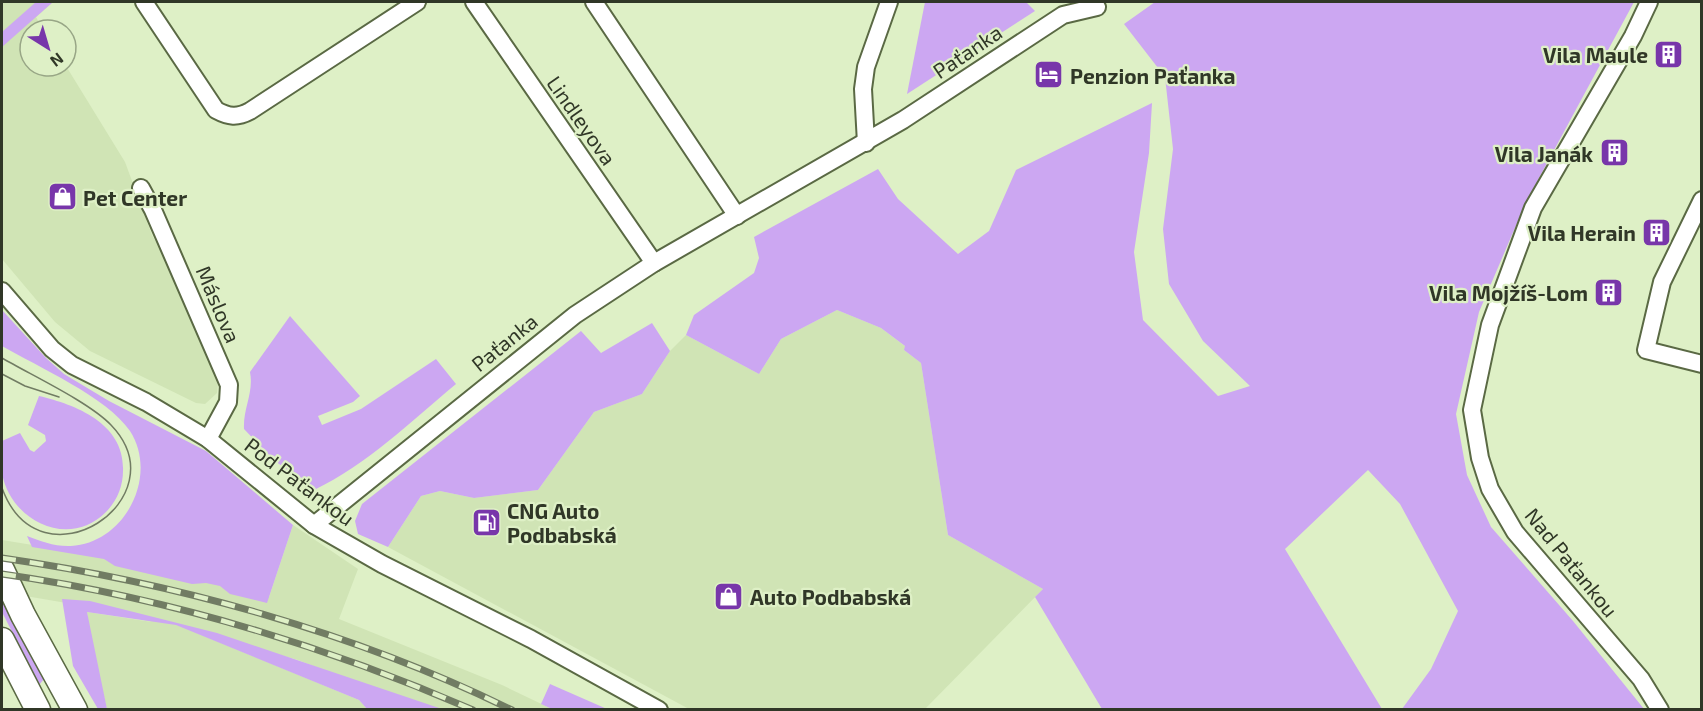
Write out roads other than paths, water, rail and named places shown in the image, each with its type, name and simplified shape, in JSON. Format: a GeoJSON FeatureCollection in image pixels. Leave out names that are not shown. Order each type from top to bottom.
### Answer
{"type":"FeatureCollection","features":[{"type":"Feature","properties":{"kind":"main road"},"geometry":{"type":"LineString","coordinates":[[2,570],[23,615],[75,710]]}},
{"type":"Feature","properties":{"kind":"main road"},"geometry":{"type":"LineString","coordinates":[[2,640],[38,710]]}},
{"type":"Feature","properties":{"kind":"street"},"geometry":{"type":"LineString","coordinates":[[144,2],[216,110],[228,117],[241,116],[250,111],[417,2]]}},
{"type":"Feature","properties":{"kind":"street","name":"Lindleyova"},"geometry":{"type":"LineString","coordinates":[[474,2],[654,263]]}},
{"type":"Feature","properties":{"kind":"street"},"geometry":{"type":"LineString","coordinates":[[594,2],[737,216]]}},
{"type":"Feature","properties":{"kind":"street"},"geometry":{"type":"LineString","coordinates":[[866,142],[863,89],[866,67],[889,2]]}},
{"type":"Feature","properties":{"kind":"street","name":"Nad Paťankou"},"geometry":{"type":"LineString","coordinates":[[1649,2],[1633,36],[1533,208],[1490,325],[1472,410],[1480,458],[1490,489],[1515,532],[1641,678],[1660,710]]}},
{"type":"Feature","properties":{"kind":"street","name":"Paťanka"},"geometry":{"type":"LineString","coordinates":[[314,525],[575,315],[654,263],[866,142],[1063,15],[1097,7]]}},
{"type":"Feature","properties":{"kind":"street","name":"Máslova"},"geometry":{"type":"LineString","coordinates":[[141,188],[229,384],[228,402],[208,439]]}},
{"type":"Feature","properties":{"kind":"street"},"geometry":{"type":"LineString","coordinates":[[1701,200],[1662,282],[1647,350],[1701,364]]}},
{"type":"Feature","properties":{"kind":"street","name":"Pod Paťankou"},"geometry":{"type":"LineString","coordinates":[[2,291],[52,348],[72,365],[146,402],[208,439],[314,525],[382,564],[531,639],[659,710]]}},
{"type":"Feature","properties":{"kind":"tram line"},"geometry":{"type":"LineString","coordinates":[[2,358],[89,407],[111,425],[128,453],[129,481],[118,505],[97,523],[72,533],[45,532],[21,518],[2,488]]}},
{"type":"Feature","properties":{"kind":"tram line"},"geometry":{"type":"LineString","coordinates":[[2,374],[25,386],[59,397]]}},
{"type":"Feature","properties":{"kind":"railway"},"geometry":{"type":"LineString","coordinates":[[2,558],[133,581],[263,614],[390,657],[512,710]]}},
{"type":"Feature","properties":{"kind":"railway"},"geometry":{"type":"LineString","coordinates":[[2,574],[123,596],[242,626],[359,665],[473,710]]}},
{"type":"Feature","properties":{"kind":"place","name":"Vila Maule"},"geometry":{"type":"Point","coordinates":[1669,54]}},
{"type":"Feature","properties":{"kind":"place","name":"Penzion Paťanka"},"geometry":{"type":"Point","coordinates":[1049,75]}},
{"type":"Feature","properties":{"kind":"place","name":"Vila Janák"},"geometry":{"type":"Point","coordinates":[1614,153]}},
{"type":"Feature","properties":{"kind":"place","name":"Pet Center"},"geometry":{"type":"Point","coordinates":[62,197]}},
{"type":"Feature","properties":{"kind":"place","name":"Vila Herain"},"geometry":{"type":"Point","coordinates":[1657,232]}},
{"type":"Feature","properties":{"kind":"place","name":"Vila Mojžíš-Lom"},"geometry":{"type":"Point","coordinates":[1609,292]}},
{"type":"Feature","properties":{"kind":"place","name":"CNG Auto Podbabská"},"geometry":{"type":"Point","coordinates":[486,522]}},
{"type":"Feature","properties":{"kind":"place","name":"Auto Podbabská"},"geometry":{"type":"Point","coordinates":[729,596]}}]}
